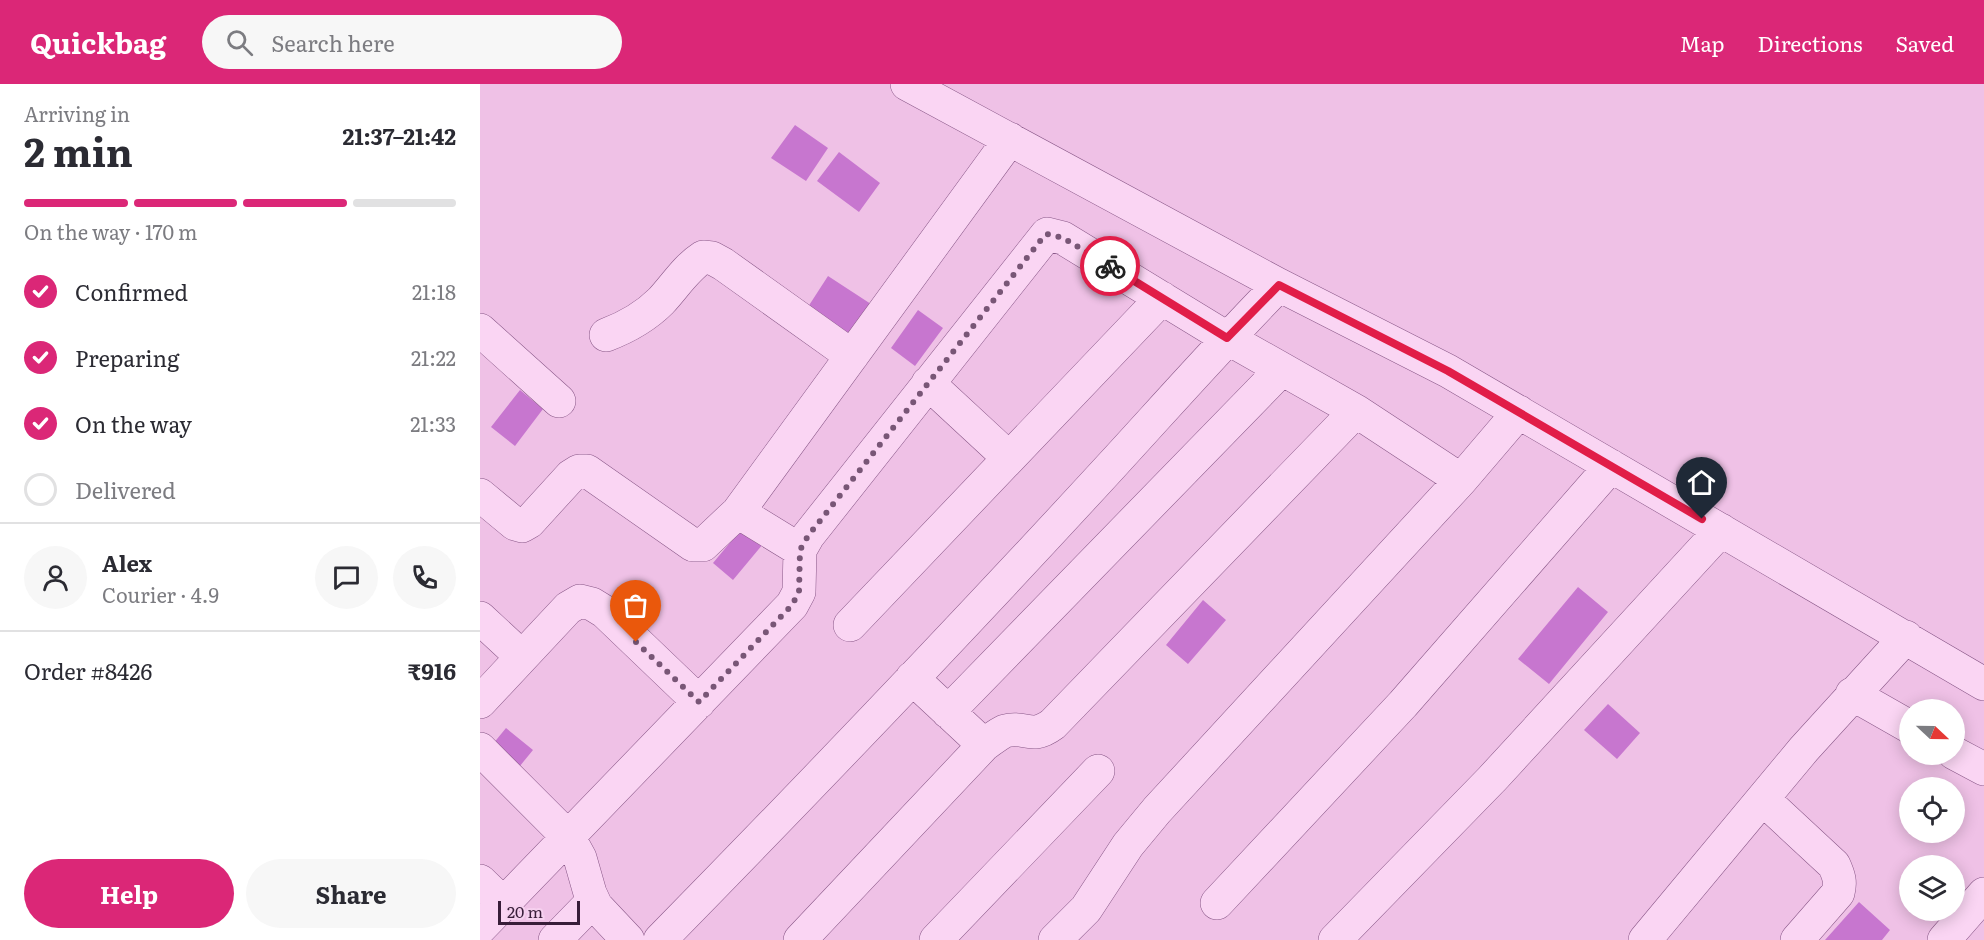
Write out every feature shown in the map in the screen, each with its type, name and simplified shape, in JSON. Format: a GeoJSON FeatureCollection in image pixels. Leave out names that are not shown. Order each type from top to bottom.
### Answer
{"type":"FeatureCollection","features":[{"type":"Feature","properties":{"kind":"street"},"geometry":{"type":"LineString","coordinates":[[907,84],[1279,285],[1448,371],[1984,684]]}},
{"type":"Feature","properties":{"kind":"street"},"geometry":{"type":"LineString","coordinates":[[480,495],[514,524],[522,525],[529,522],[571,476],[579,471],[587,471],[693,545],[703,545],[738,512],[1010,140]]}},
{"type":"Feature","properties":{"kind":"street"},"geometry":{"type":"LineString","coordinates":[[480,928],[792,605],[799,592],[800,550],[808,536],[1047,234],[1063,238],[1227,338],[1356,411],[1461,480]]}},
{"type":"Feature","properties":{"kind":"street"},"geometry":{"type":"LineString","coordinates":[[606,335],[646,315],[694,263],[703,257],[712,258],[723,264],[852,356]]}},
{"type":"Feature","properties":{"kind":"street"},"geometry":{"type":"LineString","coordinates":[[660,940],[912,678],[1113,464],[1227,338],[1279,285]]}},
{"type":"Feature","properties":{"kind":"street"},"geometry":{"type":"LineString","coordinates":[[850,624],[1162,298]]}},
{"type":"Feature","properties":{"kind":"street"},"geometry":{"type":"LineString","coordinates":[[480,330],[559,401]]}},
{"type":"Feature","properties":{"kind":"street"},"geometry":{"type":"LineString","coordinates":[[948,712],[1282,369]]}},
{"type":"Feature","properties":{"kind":"street"},"geometry":{"type":"LineString","coordinates":[[928,383],[1009,458]]}},
{"type":"Feature","properties":{"kind":"street"},"geometry":{"type":"LineString","coordinates":[[800,940],[984,745],[1003,732],[1014,730],[1034,734],[1053,724],[1356,411]]}},
{"type":"Feature","properties":{"kind":"street"},"geometry":{"type":"LineString","coordinates":[[1055,940],[1086,909],[1128,845],[1157,810],[1461,480],[1519,412]]}},
{"type":"Feature","properties":{"kind":"street"},"geometry":{"type":"LineString","coordinates":[[1217,903],[1402,704],[1611,466]]}},
{"type":"Feature","properties":{"kind":"street"},"geometry":{"type":"LineString","coordinates":[[738,512],[800,550]]}},
{"type":"Feature","properties":{"kind":"street"},"geometry":{"type":"LineString","coordinates":[[1335,940],[1492,779],[1721,530]]}},
{"type":"Feature","properties":{"kind":"street"},"geometry":{"type":"LineString","coordinates":[[480,702],[568,609],[580,601],[592,604],[605,612],[699,702]]}},
{"type":"Feature","properties":{"kind":"street"},"geometry":{"type":"LineString","coordinates":[[480,618],[522,657]]}},
{"type":"Feature","properties":{"kind":"street"},"geometry":{"type":"LineString","coordinates":[[1645,940],[1852,694],[1905,637]]}},
{"type":"Feature","properties":{"kind":"street"},"geometry":{"type":"LineString","coordinates":[[912,678],[984,745]]}},
{"type":"Feature","properties":{"kind":"street"},"geometry":{"type":"LineString","coordinates":[[1852,694],[1899,721]]}},
{"type":"Feature","properties":{"kind":"street"},"geometry":{"type":"LineString","coordinates":[[480,749],[569,838],[580,858],[593,901],[628,940]]}},
{"type":"Feature","properties":{"kind":"street"},"geometry":{"type":"LineString","coordinates":[[1965,759],[1984,769]]}},
{"type":"Feature","properties":{"kind":"street"},"geometry":{"type":"LineString","coordinates":[[936,940],[1098,771]]}},
{"type":"Feature","properties":{"kind":"street"},"geometry":{"type":"LineString","coordinates":[[1763,799],[1834,866],[1841,884],[1838,893],[1797,940]]}},
{"type":"Feature","properties":{"kind":"street"},"geometry":{"type":"LineString","coordinates":[[480,881],[504,904]]}},
{"type":"Feature","properties":{"kind":"street"},"geometry":{"type":"LineString","coordinates":[[1944,940],[1984,894]]}},
{"type":"Feature","properties":{"kind":"street"},"geometry":{"type":"LineString","coordinates":[[555,940],[593,901]]}},
{"type":"Feature","properties":{"kind":"building"},"geometry":{"type":"Polygon","coordinates":[[[795,125],[828,148],[806,181],[771,158],[795,125]]]}},
{"type":"Feature","properties":{"kind":"building"},"geometry":{"type":"Polygon","coordinates":[[[839,152],[880,183],[859,212],[817,181],[839,152]]]}},
{"type":"Feature","properties":{"kind":"building"},"geometry":{"type":"Polygon","coordinates":[[[828,276],[874,306],[852,341],[806,310],[828,276]]]}},
{"type":"Feature","properties":{"kind":"building"},"geometry":{"type":"Polygon","coordinates":[[[918,310],[943,328],[915,366],[891,348],[918,310]]]}},
{"type":"Feature","properties":{"kind":"building"},"geometry":{"type":"Polygon","coordinates":[[[520,390],[543,409],[515,446],[491,427],[520,390]]]}},
{"type":"Feature","properties":{"kind":"building"},"geometry":{"type":"Polygon","coordinates":[[[743,527],[763,544],[733,580],[713,563],[743,527]]]}},
{"type":"Feature","properties":{"kind":"building"},"geometry":{"type":"Polygon","coordinates":[[[1578,587],[1608,612],[1549,684],[1518,659],[1578,587]]]}},
{"type":"Feature","properties":{"kind":"building"},"geometry":{"type":"Polygon","coordinates":[[[1203,600],[1226,620],[1188,664],[1166,645],[1203,600]]]}},
{"type":"Feature","properties":{"kind":"building"},"geometry":{"type":"Polygon","coordinates":[[[1608,704],[1640,733],[1617,759],[1584,730],[1608,704]]]}},
{"type":"Feature","properties":{"kind":"building"},"geometry":{"type":"Polygon","coordinates":[[[506,728],[533,750],[515,772],[488,750],[506,728]]]}},
{"type":"Feature","properties":{"kind":"building"},"geometry":{"type":"Polygon","coordinates":[[[1859,902],[1890,930],[1882,940],[1825,940],[1859,902]]]}},
{"type":"Feature","properties":{"kind":"way so far"},"geometry":{"type":"LineString","coordinates":[[636,642],[699,702],[792,605],[799,592],[800,550],[808,536],[1041,240],[1047,234],[1063,238],[1110,266]]}},
{"type":"Feature","properties":{"kind":"route"},"geometry":{"type":"LineString","coordinates":[[1110,266],[1227,338],[1279,285],[1448,371],[1702,519]]}}]}
